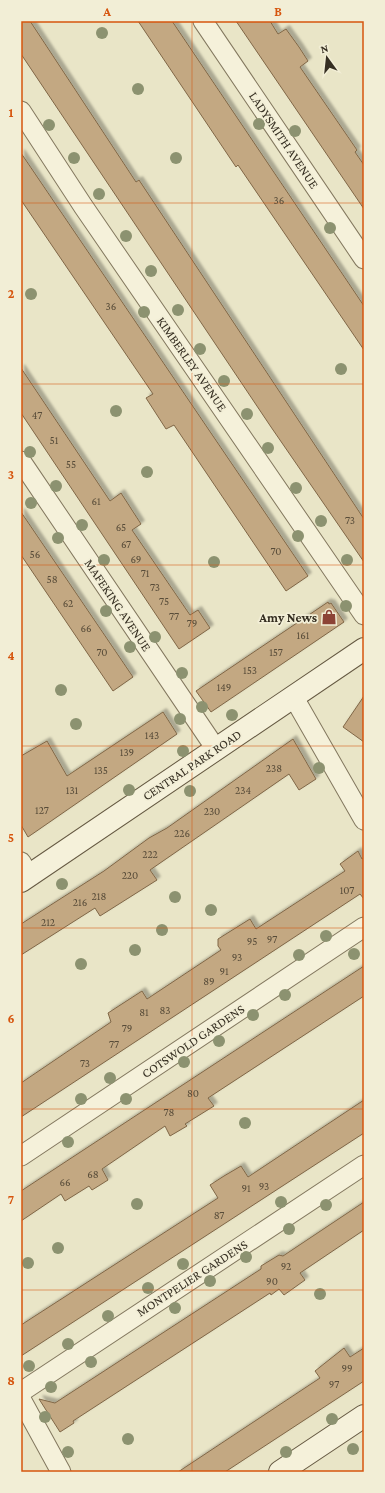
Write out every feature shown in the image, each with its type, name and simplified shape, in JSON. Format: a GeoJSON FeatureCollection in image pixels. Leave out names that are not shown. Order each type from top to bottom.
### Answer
{"type":"FeatureCollection","features":[{"type":"Feature","properties":{"kind":"main road","name":"CENTRAL PARK ROAD"},"geometry":{"type":"LineString","coordinates":[[24,873],[216,749],[364,649]]}},
{"type":"Feature","properties":{"kind":"main road"},"geometry":{"type":"LineString","coordinates":[[280,1472],[364,1416]]}},
{"type":"Feature","properties":{"kind":"street","name":"LADYSMITH AVENUE"},"geometry":{"type":"LineString","coordinates":[[203,21],[364,259]]}},
{"type":"Feature","properties":{"kind":"street","name":"KIMBERLEY AVENUE"},"geometry":{"type":"LineString","coordinates":[[21,111],[83,206],[364,615]]}},
{"type":"Feature","properties":{"kind":"street","name":"MAFEKING AVENUE"},"geometry":{"type":"LineString","coordinates":[[21,461],[216,749]]}},
{"type":"Feature","properties":{"kind":"street"},"geometry":{"type":"LineString","coordinates":[[293,696],[364,820]]}},
{"type":"Feature","properties":{"kind":"street","name":"COTSWOLD GARDENS"},"geometry":{"type":"LineString","coordinates":[[21,1156],[364,927]]}},
{"type":"Feature","properties":{"kind":"street","name":"MONTPELIER GARDENS"},"geometry":{"type":"LineString","coordinates":[[21,1392],[364,1165]]}},
{"type":"Feature","properties":{"kind":"street"},"geometry":{"type":"LineString","coordinates":[[21,1399],[61,1472]]}},
{"type":"Feature","properties":{"kind":"building"},"geometry":{"type":"Polygon","coordinates":[[[21,21],[30,21],[136,182],[139,180],[364,519],[364,562],[271,427],[21,54],[21,21]]]}},
{"type":"Feature","properties":{"kind":"building"},"geometry":{"type":"Polygon","coordinates":[[[138,21],[172,21],[364,306],[364,350],[238,165],[236,167],[138,21]]]}},
{"type":"Feature","properties":{"kind":"building"},"geometry":{"type":"Polygon","coordinates":[[[236,21],[270,21],[278,34],[286,29],[299,47],[308,61],[300,67],[357,150],[355,152],[364,165],[364,209],[236,21]]]}},
{"type":"Feature","properties":{"kind":"building"},"geometry":{"type":"Polygon","coordinates":[[[21,153],[308,576],[286,591],[174,425],[166,429],[146,398],[153,394],[21,200],[21,153]]]}},
{"type":"Feature","properties":{"kind":"building"},"geometry":{"type":"Polygon","coordinates":[[[21,368],[110,501],[121,493],[141,524],[132,530],[190,615],[198,610],[210,628],[179,649],[21,413],[21,368]]]}},
{"type":"Feature","properties":{"kind":"building"},"geometry":{"type":"Polygon","coordinates":[[[21,512],[133,677],[113,691],[21,555],[21,512]]]}},
{"type":"Feature","properties":{"kind":"building"},"geometry":{"type":"Polygon","coordinates":[[[328,602],[329,604],[331,603],[344,622],[211,712],[196,691],[328,602]]]}},
{"type":"Feature","properties":{"kind":"building"},"geometry":{"type":"Polygon","coordinates":[[[364,696],[364,742],[343,727],[364,696]]]}},
{"type":"Feature","properties":{"kind":"building"},"geometry":{"type":"Polygon","coordinates":[[[163,712],[177,734],[28,837],[21,825],[21,756],[47,741],[67,776],[163,712]]]}},
{"type":"Feature","properties":{"kind":"building"},"geometry":{"type":"Polygon","coordinates":[[[293,739],[316,779],[299,790],[289,774],[150,870],[157,880],[100,916],[95,908],[21,955],[21,924],[104,871],[149,838],[167,828],[293,739]]]}},
{"type":"Feature","properties":{"kind":"building"},"geometry":{"type":"Polygon","coordinates":[[[358,851],[362,859],[364,858],[364,899],[360,894],[21,1117],[21,1083],[111,1022],[108,1013],[142,991],[147,999],[221,950],[218,946],[218,939],[250,919],[256,929],[345,871],[340,864],[358,851]]]}},
{"type":"Feature","properties":{"kind":"building"},"geometry":{"type":"Polygon","coordinates":[[[364,966],[364,996],[208,1098],[214,1106],[185,1124],[187,1126],[170,1136],[165,1126],[102,1169],[108,1180],[92,1190],[89,1186],[65,1201],[61,1194],[21,1221],[21,1191],[364,966]]]}},
{"type":"Feature","properties":{"kind":"building"},"geometry":{"type":"Polygon","coordinates":[[[364,1100],[364,1133],[21,1356],[21,1325],[218,1198],[210,1185],[241,1166],[248,1177],[364,1100]]]}},
{"type":"Feature","properties":{"kind":"building"},"geometry":{"type":"Polygon","coordinates":[[[364,1202],[364,1230],[300,1273],[305,1280],[284,1295],[279,1289],[271,1295],[270,1293],[73,1421],[74,1423],[60,1432],[39,1399],[55,1403],[261,1269],[261,1266],[279,1255],[283,1256],[364,1202]]]}},
{"type":"Feature","properties":{"kind":"building"},"geometry":{"type":"Polygon","coordinates":[[[344,1348],[350,1357],[364,1348],[364,1381],[225,1472],[178,1472],[320,1378],[315,1371],[344,1348]]]}},
{"type":"Feature","properties":{"kind":"place","name":"Amy News"},"geometry":{"type":"Point","coordinates":[329,617]}}]}
